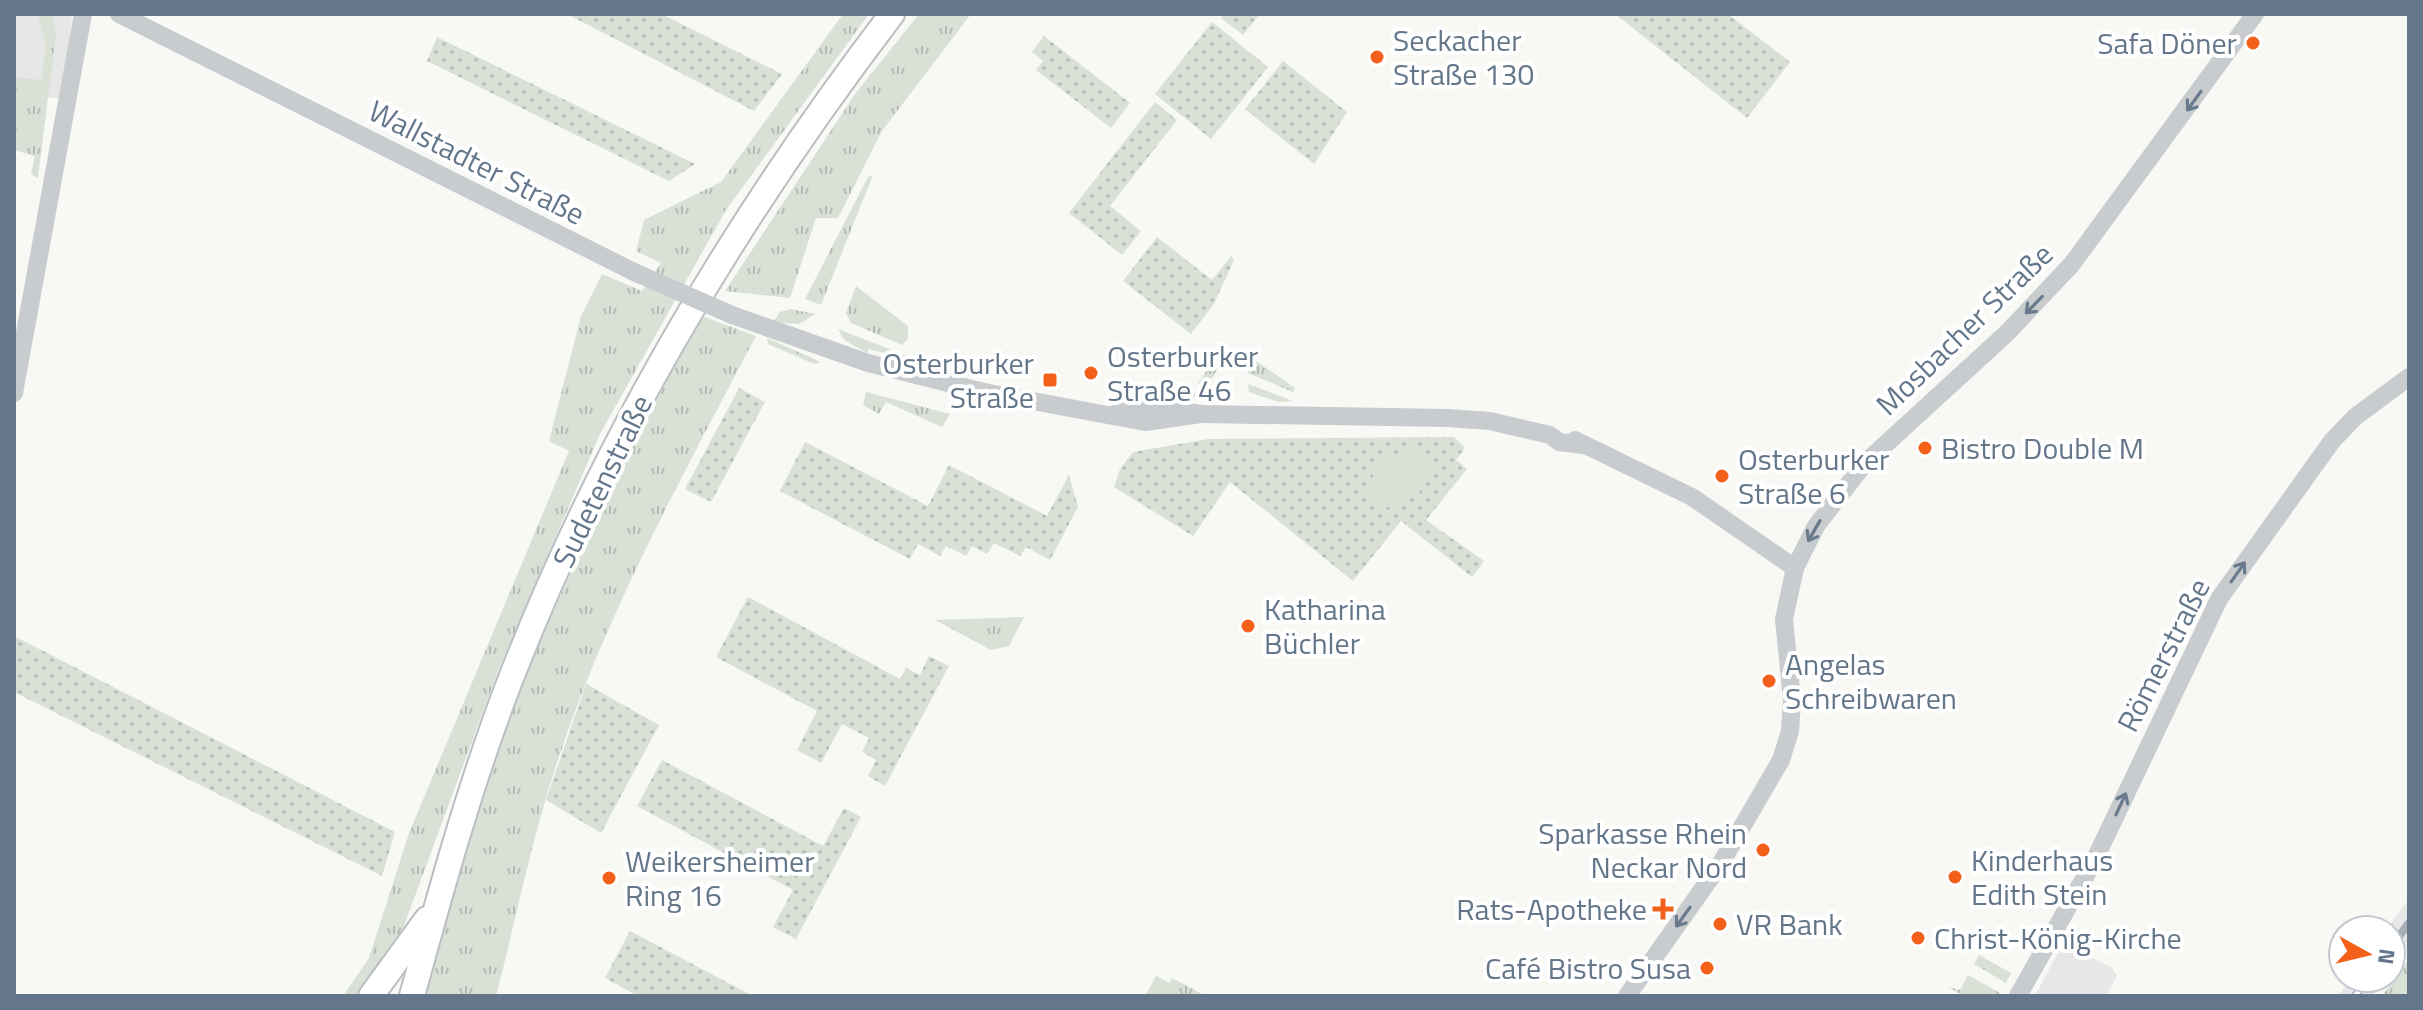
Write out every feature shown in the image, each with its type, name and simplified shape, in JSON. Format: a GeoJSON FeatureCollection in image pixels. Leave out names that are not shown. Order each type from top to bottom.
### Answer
{"type":"FeatureCollection","features":[{"type":"Feature","properties":{"kind":"main road","name":"Sudetenstraße"},"geometry":{"type":"LineString","coordinates":[[412,996],[436,907],[510,680],[615,450],[706,283],[753,209],[839,83],[892,14]]}},
{"type":"Feature","properties":{"kind":"main road"},"geometry":{"type":"LineString","coordinates":[[371,996],[436,907]]}},
{"type":"Feature","properties":{"kind":"street"},"geometry":{"type":"LineString","coordinates":[[14,393],[83,14]]}},
{"type":"Feature","properties":{"kind":"street","name":"Wallstadter Straße"},"geometry":{"type":"LineString","coordinates":[[119,14],[634,272],[732,315],[816,345],[969,389],[1112,414],[1145,406],[1201,414],[1448,418],[1490,421],[1550,435],[1563,434],[1692,497],[1795,568]]}},
{"type":"Feature","properties":{"kind":"street","name":"Mosbacher Straße"},"geometry":{"type":"LineString","coordinates":[[1627,996],[1721,863],[1781,760],[1790,731],[1792,700],[1784,619],[1795,568],[1816,526],[1865,463],[2007,333],[2072,264],[2255,14]]}},
{"type":"Feature","properties":{"kind":"street","name":"Römerstraße"},"geometry":{"type":"LineString","coordinates":[[2018,996],[2095,859],[2219,599],[2332,441],[2355,417],[2409,377]]}},
{"type":"Feature","properties":{"kind":"shaded area"},"geometry":{"type":"Polygon","coordinates":[[[14,14],[72,14],[65,99],[14,94],[14,14]]]}},
{"type":"Feature","properties":{"kind":"shaded area"},"geometry":{"type":"Polygon","coordinates":[[[2409,899],[2407,949],[2407,914],[2398,914],[2409,899]]]}},
{"type":"Feature","properties":{"kind":"shaded area"},"geometry":{"type":"Polygon","coordinates":[[[2063,943],[2112,968],[2117,976],[2106,996],[2035,996],[2063,943]]]}},
{"type":"Feature","properties":{"kind":"shaded area"},"geometry":{"type":"Polygon","coordinates":[[[2339,994],[2373,994],[2372,996],[2338,996],[2339,994]]]}},
{"type":"Feature","properties":{"kind":"green space"},"geometry":{"type":"Polygon","coordinates":[[[38,14],[51,14],[56,33],[38,178],[31,174],[35,156],[14,150],[14,77],[42,80],[46,46],[38,14]]]}},
{"type":"Feature","properties":{"kind":"green space"},"geometry":{"type":"Polygon","coordinates":[[[567,14],[661,14],[782,74],[754,111],[567,14]]]}},
{"type":"Feature","properties":{"kind":"green space"},"geometry":{"type":"Polygon","coordinates":[[[843,14],[869,14],[726,210],[600,434],[498,671],[398,942],[360,996],[343,996],[369,958],[409,833],[569,451],[549,441],[581,316],[602,274],[642,291],[661,263],[636,251],[644,220],[721,182],[843,14]]]}},
{"type":"Feature","properties":{"kind":"green space"},"geometry":{"type":"Polygon","coordinates":[[[919,14],[971,14],[882,131],[838,218],[816,218],[790,298],[725,291],[855,94],[919,14]]]}},
{"type":"Feature","properties":{"kind":"green space"},"geometry":{"type":"Polygon","coordinates":[[[1224,14],[1260,14],[1243,35],[1221,18],[1224,14]]]}},
{"type":"Feature","properties":{"kind":"green space"},"geometry":{"type":"Polygon","coordinates":[[[1615,14],[1728,14],[1790,62],[1747,118],[1615,14]]]}},
{"type":"Feature","properties":{"kind":"green space"},"geometry":{"type":"Polygon","coordinates":[[[1212,22],[1268,67],[1211,139],[1155,94],[1212,22]]]}},
{"type":"Feature","properties":{"kind":"green space"},"geometry":{"type":"Polygon","coordinates":[[[1044,36],[1130,103],[1111,128],[1036,70],[1043,61],[1032,52],[1044,36]]]}},
{"type":"Feature","properties":{"kind":"green space"},"geometry":{"type":"Polygon","coordinates":[[[437,37],[695,164],[669,181],[427,61],[437,37]]]}},
{"type":"Feature","properties":{"kind":"green space"},"geometry":{"type":"Polygon","coordinates":[[[1283,61],[1347,112],[1314,164],[1245,109],[1283,61]]]}},
{"type":"Feature","properties":{"kind":"green space"},"geometry":{"type":"Polygon","coordinates":[[[1155,102],[1177,120],[1110,206],[1141,231],[1122,255],[1069,213],[1155,102]]]}},
{"type":"Feature","properties":{"kind":"green space"},"geometry":{"type":"Polygon","coordinates":[[[873,175],[821,305],[805,299],[868,177],[873,175]]]}},
{"type":"Feature","properties":{"kind":"green space"},"geometry":{"type":"Polygon","coordinates":[[[1157,237],[1212,280],[1231,256],[1234,260],[1214,304],[1191,334],[1123,281],[1157,237]]]}},
{"type":"Feature","properties":{"kind":"green space"},"geometry":{"type":"Polygon","coordinates":[[[856,286],[908,326],[908,339],[902,345],[851,323],[846,313],[856,286]]]}},
{"type":"Feature","properties":{"kind":"green space"},"geometry":{"type":"Polygon","coordinates":[[[790,309],[816,314],[799,324],[773,322],[780,312],[790,309]]]}},
{"type":"Feature","properties":{"kind":"green space"},"geometry":{"type":"Polygon","coordinates":[[[702,316],[756,336],[647,547],[575,711],[539,823],[496,996],[421,996],[464,847],[539,645],[616,478],[702,316]]]}},
{"type":"Feature","properties":{"kind":"green space"},"geometry":{"type":"Polygon","coordinates":[[[838,329],[912,358],[976,373],[976,378],[869,349],[867,353],[844,340],[838,329]]]}},
{"type":"Feature","properties":{"kind":"green space"},"geometry":{"type":"Polygon","coordinates":[[[767,338],[821,362],[814,364],[768,344],[767,338]]]}},
{"type":"Feature","properties":{"kind":"green space"},"geometry":{"type":"Polygon","coordinates":[[[1249,356],[1295,388],[1293,392],[1248,373],[1249,356]]]}},
{"type":"Feature","properties":{"kind":"green space"},"geometry":{"type":"Polygon","coordinates":[[[1223,359],[1211,380],[1197,384],[1212,363],[1223,359]]]}},
{"type":"Feature","properties":{"kind":"green space"},"geometry":{"type":"Polygon","coordinates":[[[1248,384],[1293,401],[1279,402],[1249,392],[1248,384]]]}},
{"type":"Feature","properties":{"kind":"green space"},"geometry":{"type":"Polygon","coordinates":[[[739,388],[765,402],[711,502],[685,489],[739,388]]]}},
{"type":"Feature","properties":{"kind":"green space"},"geometry":{"type":"Polygon","coordinates":[[[1215,390],[1193,398],[1119,396],[1119,392],[1193,394],[1215,390]]]}},
{"type":"Feature","properties":{"kind":"green space"},"geometry":{"type":"Polygon","coordinates":[[[866,392],[950,414],[942,427],[886,402],[879,414],[863,405],[866,392]]]}},
{"type":"Feature","properties":{"kind":"green space"},"geometry":{"type":"Polygon","coordinates":[[[1454,437],[1465,448],[1456,460],[1467,469],[1426,520],[1484,561],[1472,577],[1401,521],[1353,581],[1230,482],[1193,536],[1114,487],[1120,469],[1133,452],[1208,439],[1454,437]]]}},
{"type":"Feature","properties":{"kind":"green space"},"geometry":{"type":"Polygon","coordinates":[[[805,442],[928,506],[949,465],[1047,516],[1069,475],[1078,507],[1050,560],[1026,547],[1020,556],[994,543],[987,554],[972,546],[966,556],[946,546],[940,556],[918,544],[910,559],[780,491],[805,442]]]}},
{"type":"Feature","properties":{"kind":"green space"},"geometry":{"type":"Polygon","coordinates":[[[1419,446],[1437,466],[1417,496],[1384,509],[1366,487],[1384,458],[1419,446]]]}},
{"type":"Feature","properties":{"kind":"green space"},"geometry":{"type":"Polygon","coordinates":[[[748,597],[900,679],[906,668],[920,675],[929,656],[949,666],[885,786],[868,776],[876,760],[862,752],[869,738],[842,724],[821,763],[797,750],[817,711],[716,657],[748,597]]]}},
{"type":"Feature","properties":{"kind":"green space"},"geometry":{"type":"Polygon","coordinates":[[[1024,617],[1009,646],[991,650],[935,620],[1024,617]]]}},
{"type":"Feature","properties":{"kind":"green space"},"geometry":{"type":"Polygon","coordinates":[[[14,636],[395,832],[382,876],[14,692],[14,636]]]}},
{"type":"Feature","properties":{"kind":"green space"},"geometry":{"type":"Polygon","coordinates":[[[586,684],[659,725],[601,833],[546,800],[586,684]]]}},
{"type":"Feature","properties":{"kind":"green space"},"geometry":{"type":"Polygon","coordinates":[[[662,760],[823,846],[844,808],[861,817],[796,939],[773,927],[793,890],[637,806],[662,760]]]}},
{"type":"Feature","properties":{"kind":"green space"},"geometry":{"type":"Polygon","coordinates":[[[630,931],[753,996],[638,996],[605,978],[630,931]]]}},
{"type":"Feature","properties":{"kind":"green space"},"geometry":{"type":"Polygon","coordinates":[[[1979,955],[2011,973],[2006,983],[1974,964],[1979,955]]]}},
{"type":"Feature","properties":{"kind":"green space"},"geometry":{"type":"Polygon","coordinates":[[[2409,959],[2409,994],[2382,996],[2407,994],[2409,959]]]}},
{"type":"Feature","properties":{"kind":"green space"},"geometry":{"type":"Polygon","coordinates":[[[1968,975],[2000,993],[1999,996],[1964,996],[1948,987],[1960,990],[1968,975]]]}},
{"type":"Feature","properties":{"kind":"green space"},"geometry":{"type":"Polygon","coordinates":[[[1156,976],[1169,983],[1172,978],[1206,996],[1145,996],[1156,976]]]}},
{"type":"Feature","properties":{"kind":"place","name":"Safa Döner"},"geometry":{"type":"Point","coordinates":[2253,43]}},
{"type":"Feature","properties":{"kind":"place","name":"Seckacher Straße 130"},"geometry":{"type":"Point","coordinates":[1377,57]}},
{"type":"Feature","properties":{"kind":"place","name":"Osterburker Straße 46"},"geometry":{"type":"Point","coordinates":[1091,373]}},
{"type":"Feature","properties":{"kind":"place","name":"Osterburker Straße"},"geometry":{"type":"Point","coordinates":[1050,380]}},
{"type":"Feature","properties":{"kind":"place","name":"Bistro Double M"},"geometry":{"type":"Point","coordinates":[1925,448]}},
{"type":"Feature","properties":{"kind":"place","name":"Osterburker Straße 6"},"geometry":{"type":"Point","coordinates":[1722,476]}},
{"type":"Feature","properties":{"kind":"place","name":"Katharina Büchler"},"geometry":{"type":"Point","coordinates":[1248,626]}},
{"type":"Feature","properties":{"kind":"place","name":"Angelas Schreibwaren"},"geometry":{"type":"Point","coordinates":[1769,681]}},
{"type":"Feature","properties":{"kind":"place","name":"Sparkasse Rhein Neckar Nord"},"geometry":{"type":"Point","coordinates":[1763,850]}},
{"type":"Feature","properties":{"kind":"place","name":"Kinderhaus Edith Stein"},"geometry":{"type":"Point","coordinates":[1955,877]}},
{"type":"Feature","properties":{"kind":"place","name":"Weikersheimer Ring 16"},"geometry":{"type":"Point","coordinates":[609,878]}},
{"type":"Feature","properties":{"kind":"place","name":"Rats-Apotheke"},"geometry":{"type":"Point","coordinates":[1663,909]}},
{"type":"Feature","properties":{"kind":"place","name":"VR Bank"},"geometry":{"type":"Point","coordinates":[1720,924]}},
{"type":"Feature","properties":{"kind":"place","name":"Christ-König-Kirche"},"geometry":{"type":"Point","coordinates":[1918,938]}},
{"type":"Feature","properties":{"kind":"place","name":"Café Bistro Susa"},"geometry":{"type":"Point","coordinates":[1707,968]}}]}
